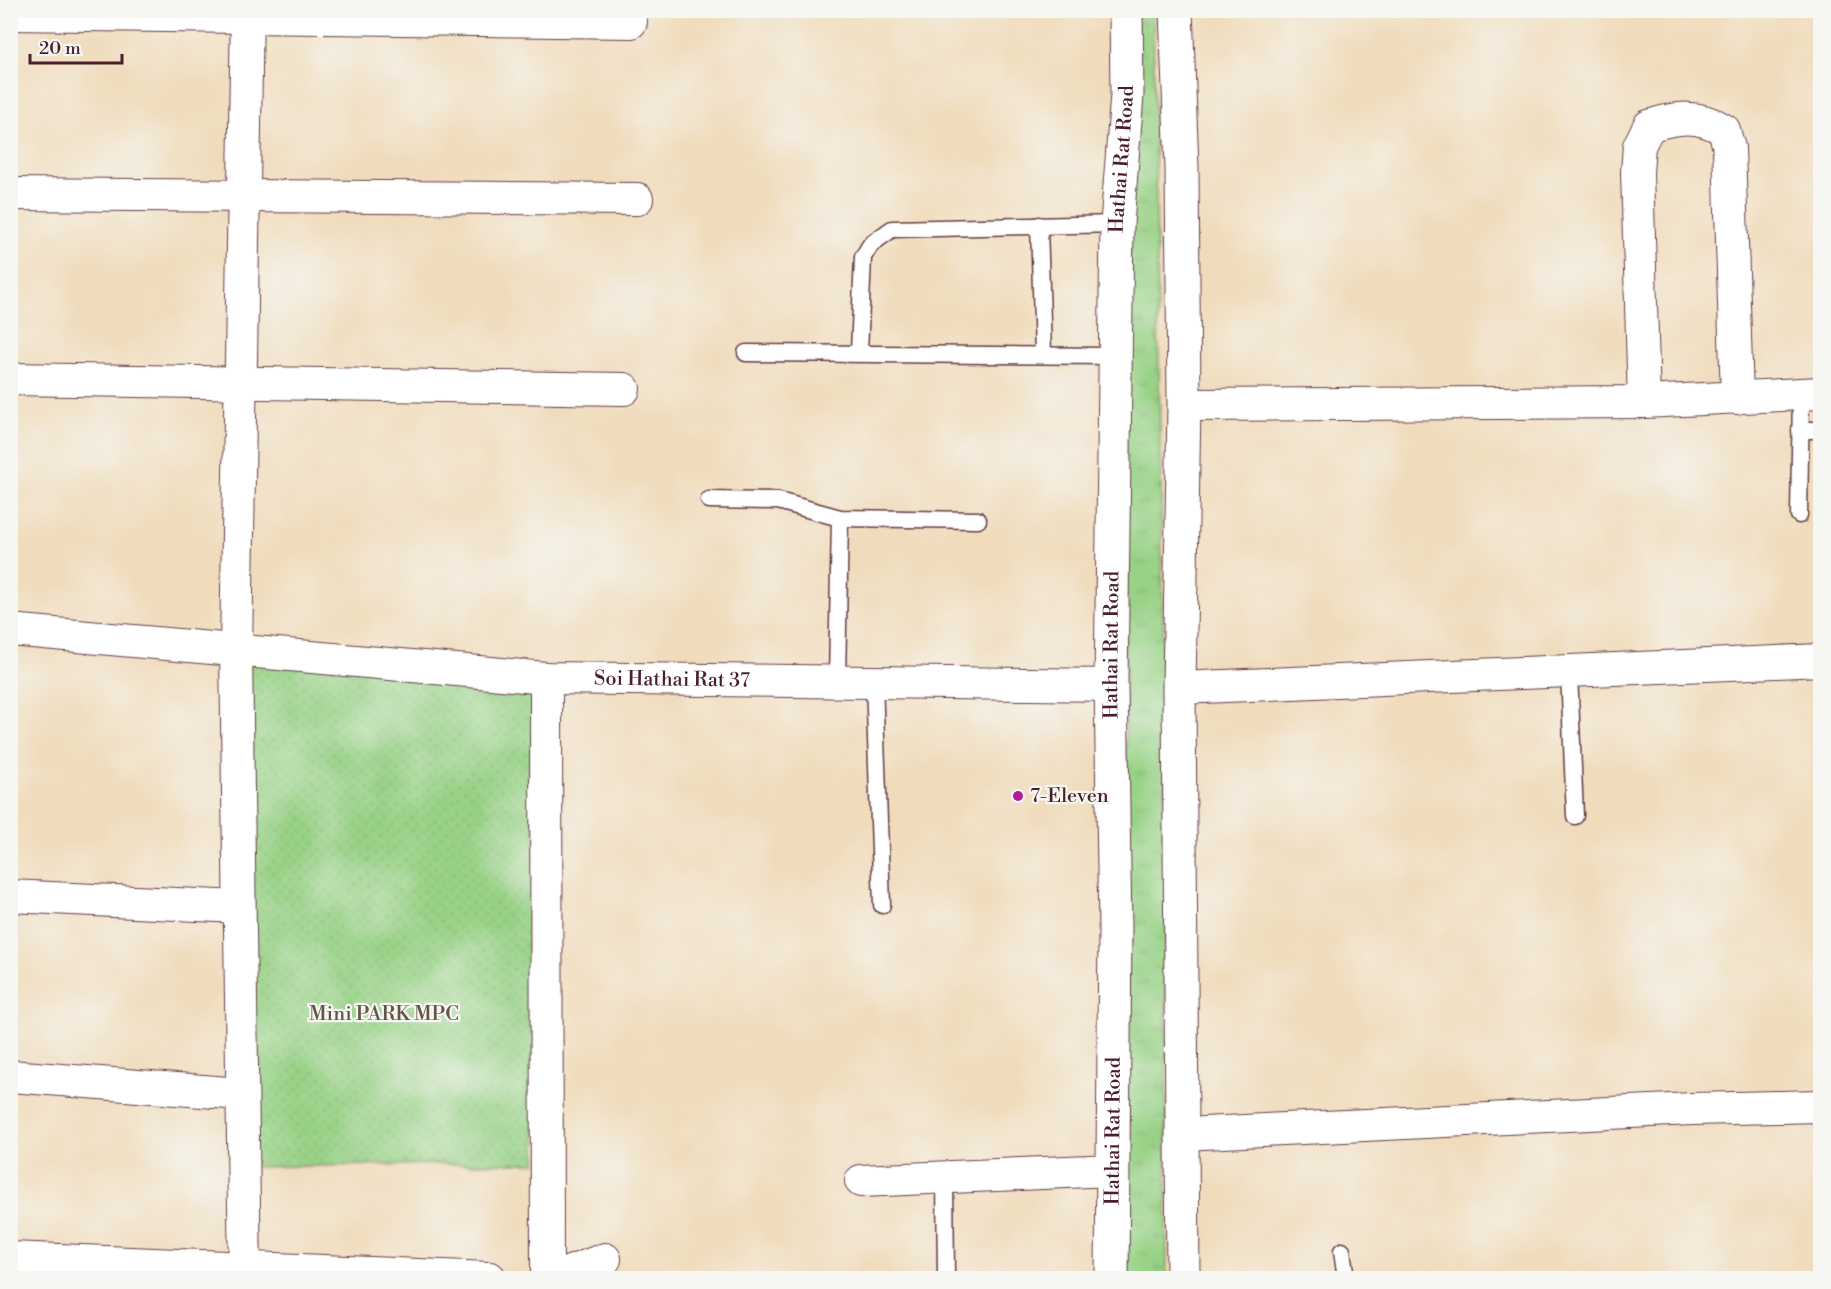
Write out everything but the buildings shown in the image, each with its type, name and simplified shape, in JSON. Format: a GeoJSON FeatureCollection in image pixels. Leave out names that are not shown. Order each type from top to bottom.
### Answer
{"type":"FeatureCollection","features":[{"type":"Feature","properties":{"kind":"main road","name":"Hathai Rat Road"},"geometry":{"type":"LineString","coordinates":[[1112,1278],[1115,929],[1111,685],[1117,224],[1126,95],[1126,10]]}},
{"type":"Feature","properties":{"kind":"main road"},"geometry":{"type":"LineString","coordinates":[[1176,10],[1182,168],[1184,405],[1179,688],[1184,1134],[1183,1278]]}},
{"type":"Feature","properties":{"kind":"street"},"geometry":{"type":"LineString","coordinates":[[10,14],[247,14],[631,22]]}},
{"type":"Feature","properties":{"kind":"street"},"geometry":{"type":"LineString","coordinates":[[246,1273],[241,1094],[236,651],[242,196],[247,14]]}},
{"type":"Feature","properties":{"kind":"street"},"geometry":{"type":"LineString","coordinates":[[1644,402],[1637,172],[1639,146],[1649,126],[1693,117],[1710,121],[1724,130],[1729,148],[1737,398]]}},
{"type":"Feature","properties":{"kind":"street"},"geometry":{"type":"LineString","coordinates":[[10,194],[637,199]]}},
{"type":"Feature","properties":{"kind":"street"},"geometry":{"type":"LineString","coordinates":[[10,379],[624,388]]}},
{"type":"Feature","properties":{"kind":"street"},"geometry":{"type":"LineString","coordinates":[[1184,405],[1644,402],[1811,394]]}},
{"type":"Feature","properties":{"kind":"street","name":"Soi Hathai Rat 37"},"geometry":{"type":"LineString","coordinates":[[10,630],[546,678],[1111,685]]}},
{"type":"Feature","properties":{"kind":"street"},"geometry":{"type":"LineString","coordinates":[[1179,688],[1821,660]]}},
{"type":"Feature","properties":{"kind":"street"},"geometry":{"type":"LineString","coordinates":[[546,678],[547,1278]]}},
{"type":"Feature","properties":{"kind":"street"},"geometry":{"type":"LineString","coordinates":[[10,896],[239,907]]}},
{"type":"Feature","properties":{"kind":"street"},"geometry":{"type":"LineString","coordinates":[[10,1076],[241,1094]]}},
{"type":"Feature","properties":{"kind":"street"},"geometry":{"type":"LineString","coordinates":[[1184,1134],[1680,1110],[1821,1106]]}},
{"type":"Feature","properties":{"kind":"street"},"geometry":{"type":"LineString","coordinates":[[861,1180],[1112,1170]]}},
{"type":"Feature","properties":{"kind":"street"},"geometry":{"type":"LineString","coordinates":[[10,1258],[246,1273],[490,1278]]}},
{"type":"Feature","properties":{"kind":"street"},"geometry":{"type":"LineString","coordinates":[[554,1278],[605,1259]]}},
{"type":"Feature","properties":{"kind":"lane"},"geometry":{"type":"LineString","coordinates":[[859,353],[863,257],[878,239],[892,229],[1117,224]]}},
{"type":"Feature","properties":{"kind":"lane"},"geometry":{"type":"LineString","coordinates":[[1039,225],[1043,354]]}},
{"type":"Feature","properties":{"kind":"lane"},"geometry":{"type":"LineString","coordinates":[[746,353],[1115,356]]}},
{"type":"Feature","properties":{"kind":"lane"},"geometry":{"type":"LineString","coordinates":[[1799,515],[1800,430],[1811,394]]}},
{"type":"Feature","properties":{"kind":"lane"},"geometry":{"type":"LineString","coordinates":[[1800,430],[1821,430]]}},
{"type":"Feature","properties":{"kind":"lane"},"geometry":{"type":"LineString","coordinates":[[709,500],[778,501],[840,518],[978,520]]}},
{"type":"Feature","properties":{"kind":"lane"},"geometry":{"type":"LineString","coordinates":[[837,681],[840,518]]}},
{"type":"Feature","properties":{"kind":"lane"},"geometry":{"type":"LineString","coordinates":[[1569,672],[1575,816]]}},
{"type":"Feature","properties":{"kind":"lane"},"geometry":{"type":"LineString","coordinates":[[874,682],[882,905]]}},
{"type":"Feature","properties":{"kind":"lane"},"geometry":{"type":"LineString","coordinates":[[945,1177],[946,1278]]}},
{"type":"Feature","properties":{"kind":"lane"},"geometry":{"type":"LineString","coordinates":[[1342,1251],[1346,1278]]}},
{"type":"Feature","properties":{"kind":"green space"},"geometry":{"type":"Polygon","coordinates":[[[1144,11],[1153,12],[1165,741],[1167,1278],[1128,1278],[1124,389],[1136,17],[1144,11]]]}},
{"type":"Feature","properties":{"kind":"green space","name":"Mini PARK MPC"},"geometry":{"type":"Polygon","coordinates":[[[238,659],[534,678],[536,1163],[230,1167],[238,659]]]}},
{"type":"Feature","properties":{"kind":"place","name":"7-Eleven"},"geometry":{"type":"Point","coordinates":[1018,796]}}]}
